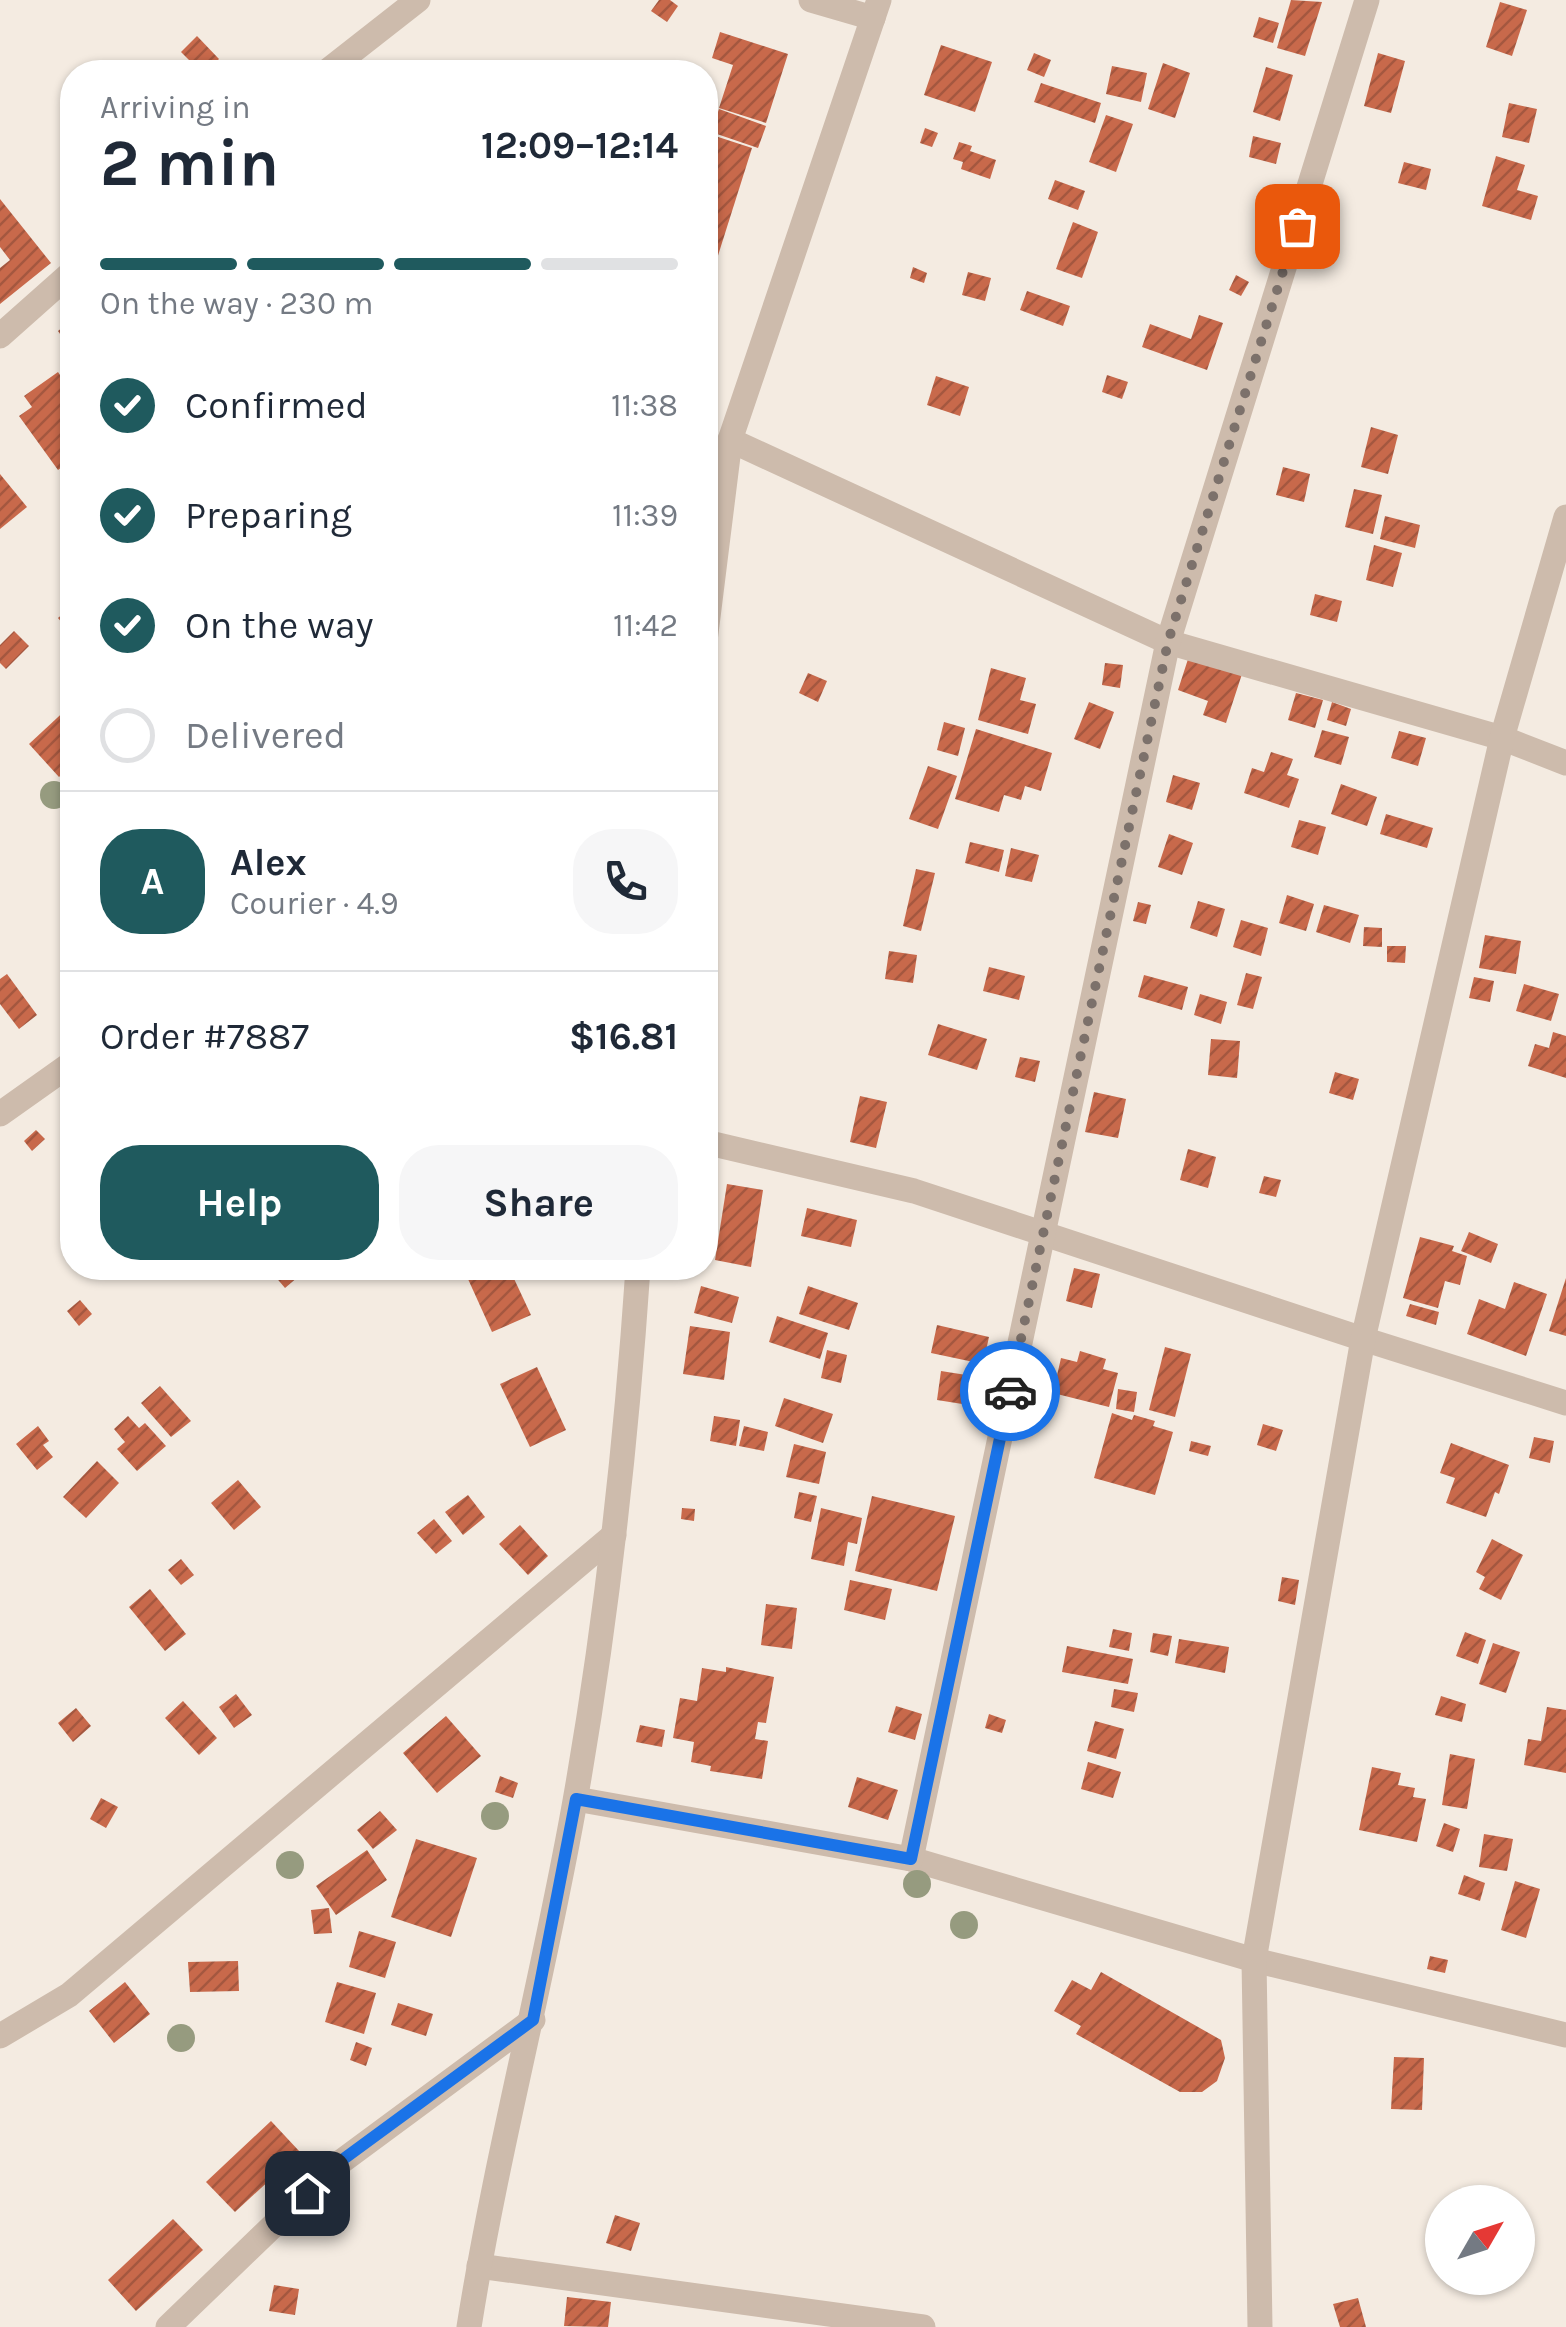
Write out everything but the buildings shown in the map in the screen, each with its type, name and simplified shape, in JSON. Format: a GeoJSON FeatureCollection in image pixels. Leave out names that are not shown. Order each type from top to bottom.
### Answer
{"type":"FeatureCollection","features":[{"type":"Feature","properties":{"kind":"street"},"geometry":{"type":"LineString","coordinates":[[341,60],[418,0]]}},
{"type":"Feature","properties":{"kind":"street"},"geometry":{"type":"LineString","coordinates":[[718,536],[730,440],[876,9],[810,0]]}},
{"type":"Feature","properties":{"kind":"street"},"geometry":{"type":"LineString","coordinates":[[911,1859],[1168,642],[1368,0]]}},
{"type":"Feature","properties":{"kind":"street"},"geometry":{"type":"LineString","coordinates":[[0,336],[60,283]]}},
{"type":"Feature","properties":{"kind":"street"},"geometry":{"type":"LineString","coordinates":[[730,440],[1168,642],[1502,738],[1566,764]]}},
{"type":"Feature","properties":{"kind":"street"},"geometry":{"type":"LineString","coordinates":[[1260,2327],[1254,1960],[1363,1340],[1502,738],[1566,517]]}},
{"type":"Feature","properties":{"kind":"street"},"geometry":{"type":"LineString","coordinates":[[0,1114],[60,1072]]}},
{"type":"Feature","properties":{"kind":"street"},"geometry":{"type":"LineString","coordinates":[[718,1145],[914,1190],[1363,1340],[1566,1402]]}},
{"type":"Feature","properties":{"kind":"street"},"geometry":{"type":"LineString","coordinates":[[469,2327],[478,2266],[533,2020],[576,1799],[614,1535],[637,1280]]}},
{"type":"Feature","properties":{"kind":"street"},"geometry":{"type":"LineString","coordinates":[[0,2036],[82,1984],[614,1535]]}},
{"type":"Feature","properties":{"kind":"street"},"geometry":{"type":"LineString","coordinates":[[576,1799],[911,1859],[1254,1960],[1566,2035]]}},
{"type":"Feature","properties":{"kind":"street"},"geometry":{"type":"LineString","coordinates":[[168,2327],[334,2166],[533,2020]]}},
{"type":"Feature","properties":{"kind":"street"},"geometry":{"type":"LineString","coordinates":[[478,2266],[923,2327]]}},
{"type":"Feature","properties":{"kind":"way so far"},"geometry":{"type":"LineString","coordinates":[[1010,1391],[1168,642],[1297,226]]}},
{"type":"Feature","properties":{"kind":"route"},"geometry":{"type":"LineString","coordinates":[[307,2193],[334,2166],[533,2020],[576,1799],[911,1859],[1010,1391]]}}]}
